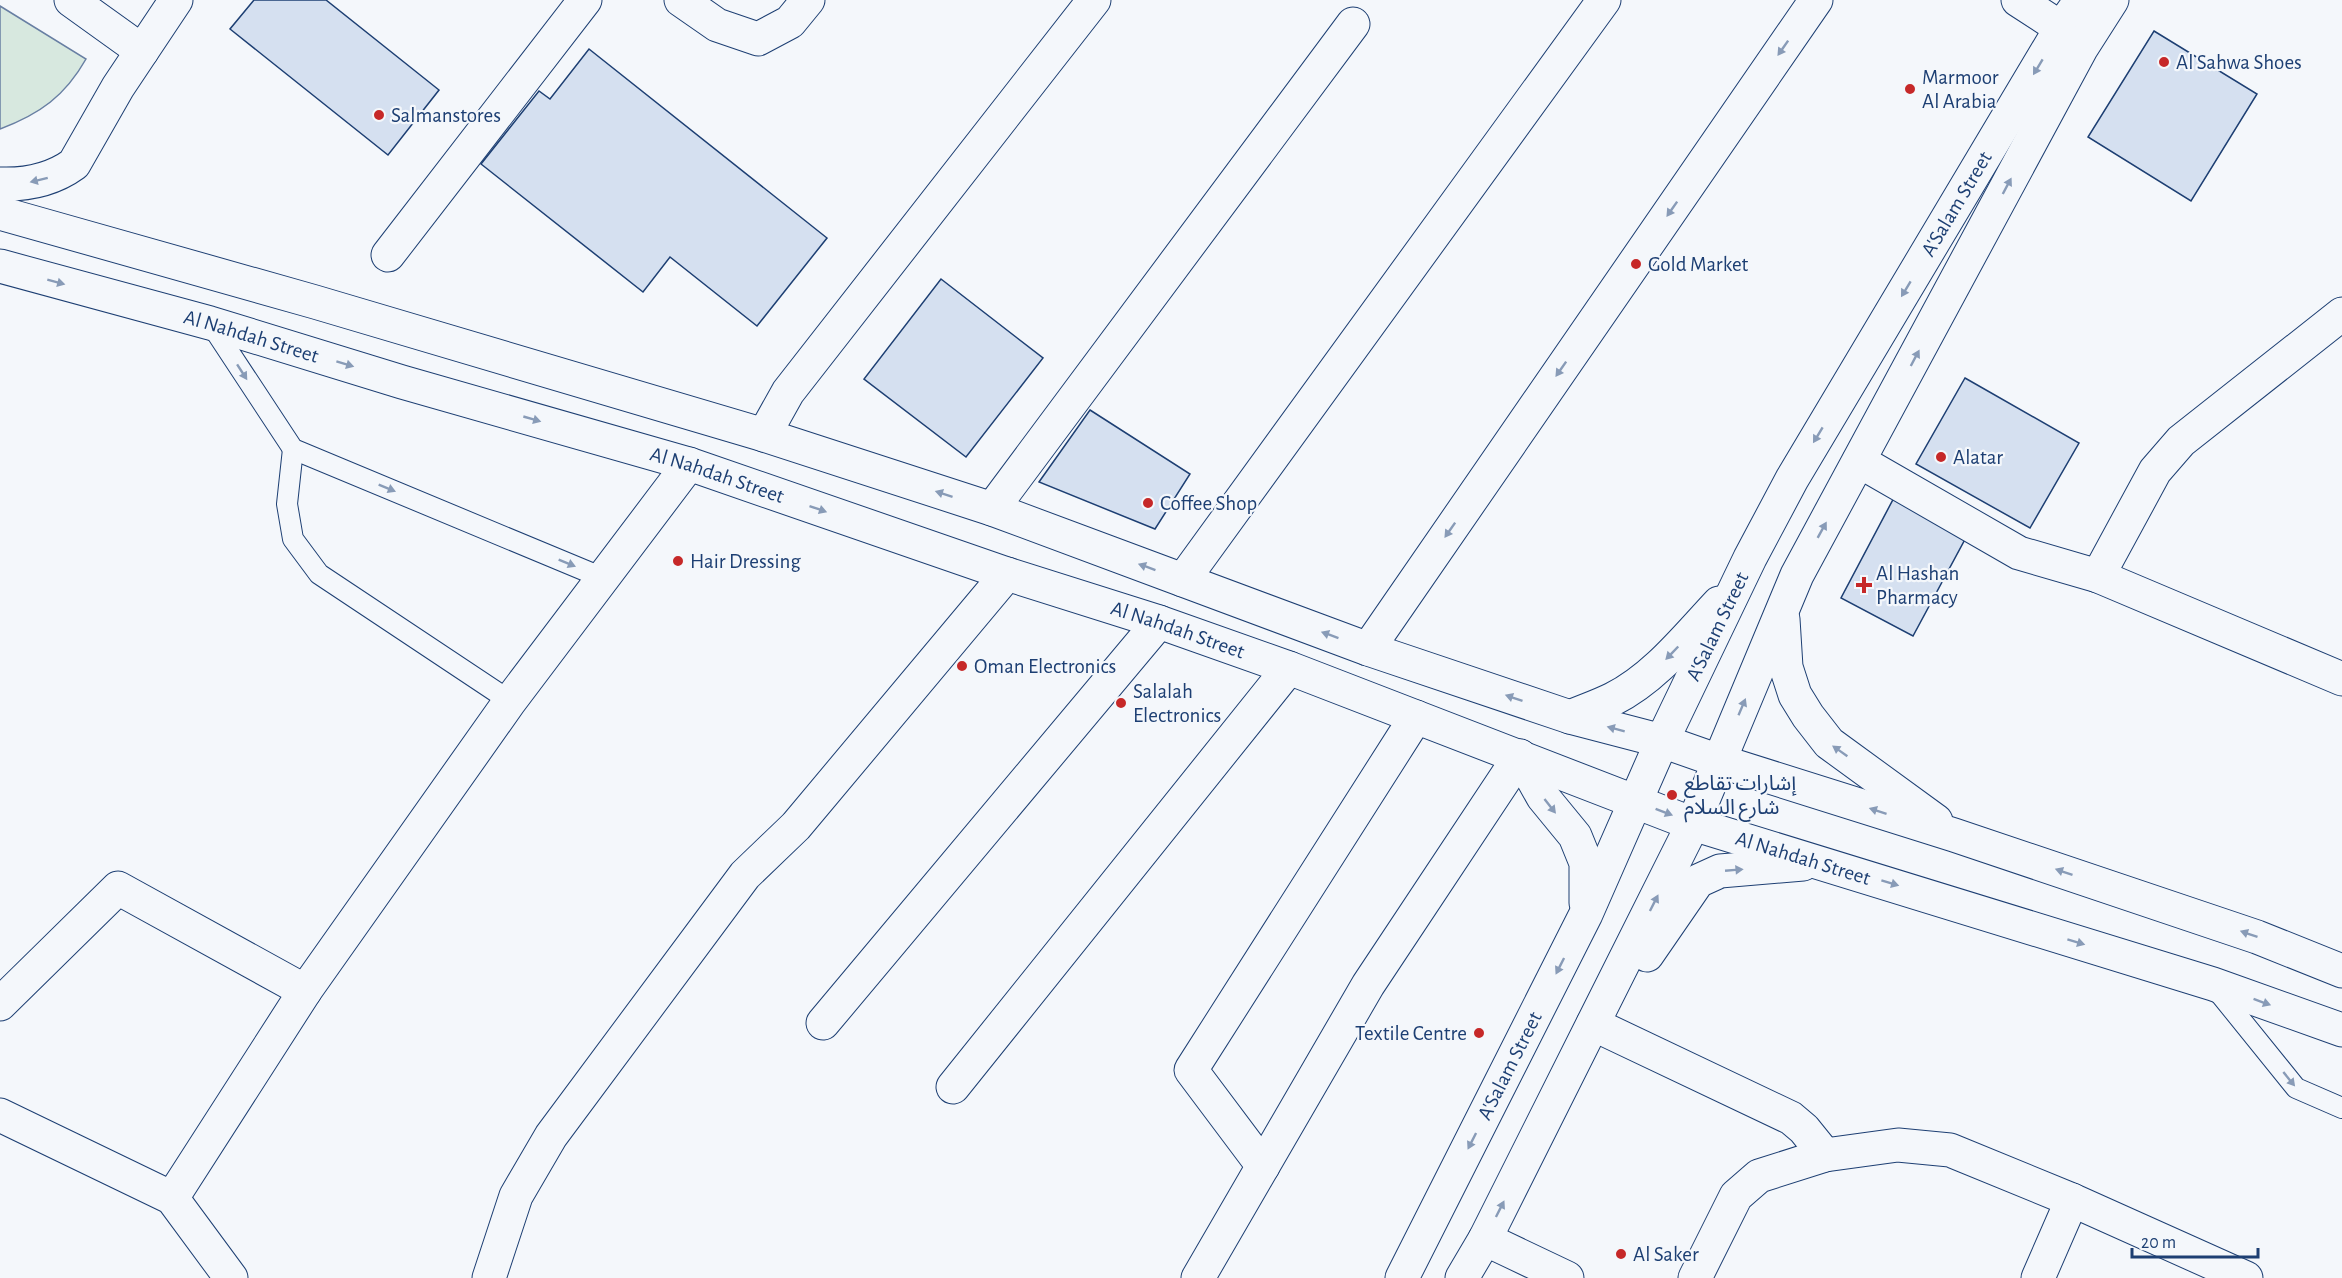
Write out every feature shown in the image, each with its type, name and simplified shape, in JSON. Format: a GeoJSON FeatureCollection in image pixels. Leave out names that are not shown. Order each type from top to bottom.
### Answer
{"type":"FeatureCollection","features":[{"type":"Feature","properties":{"kind":"street"},"geometry":{"type":"LineString","coordinates":[[71,0],[142,51]]}},
{"type":"Feature","properties":{"kind":"street"},"geometry":{"type":"LineString","coordinates":[[0,184],[20,185],[48,178],[74,164],[118,87],[176,0]]}},
{"type":"Feature","properties":{"kind":"street"},"geometry":{"type":"LineString","coordinates":[[388,255],[585,0]]}},
{"type":"Feature","properties":{"kind":"street"},"geometry":{"type":"LineString","coordinates":[[681,0],[717,25],[758,39],[790,22],[808,0]]}},
{"type":"Feature","properties":{"kind":"street"},"geometry":{"type":"LineString","coordinates":[[764,435],[788,392],[1094,0]]}},
{"type":"Feature","properties":{"kind":"street"},"geometry":{"type":"LineString","coordinates":[[1183,580],[1604,0]]}},
{"type":"Feature","properties":{"kind":"street"},"geometry":{"type":"LineString","coordinates":[[1368,649],[1816,0]]}},
{"type":"Feature","properties":{"kind":"street"},"geometry":{"type":"LineString","coordinates":[[2018,0],[2061,28]]}},
{"type":"Feature","properties":{"kind":"street","name":"A'Salam Street"},"geometry":{"type":"LineString","coordinates":[[1402,1278],[1586,914],[1634,801],[1750,558],[1792,479],[2061,28],[2080,0]]}},
{"type":"Feature","properties":{"kind":"street","name":"A'Salam Street"},"geometry":{"type":"LineString","coordinates":[[1462,1278],[1485,1239],[1693,824],[1797,575],[2082,47],[2112,0]]}},
{"type":"Feature","properties":{"kind":"street"},"geometry":{"type":"LineString","coordinates":[[992,509],[1353,24]]}},
{"type":"Feature","properties":{"kind":"street"},"geometry":{"type":"LineString","coordinates":[[0,213],[315,302],[764,435],[992,509],[1368,649],[1570,717],[1662,741],[1954,835],[2257,937],[2342,971]]}},
{"type":"Feature","properties":{"kind":"street","name":"Al Nahdah Street"},"geometry":{"type":"LineString","coordinates":[[0,266],[210,323],[402,382],[689,464],[1289,668],[1693,824],[2213,984],[2342,1030]]}},
{"type":"Feature","properties":{"kind":"street"},"geometry":{"type":"LineString","coordinates":[[2098,576],[2155,471],[2181,441],[2342,314]]}},
{"type":"Feature","properties":{"kind":"street"},"geometry":{"type":"LineString","coordinates":[[1859,461],[2019,553],[2098,576],[2342,679]]}},
{"type":"Feature","properties":{"kind":"street"},"geometry":{"type":"LineString","coordinates":[[172,1198],[305,991],[510,701],[689,464]]}},
{"type":"Feature","properties":{"kind":"street"},"geometry":{"type":"LineString","coordinates":[[489,1278],[516,1196],[551,1136],[746,875],[796,826],[1007,574]]}},
{"type":"Feature","properties":{"kind":"street"},"geometry":{"type":"LineString","coordinates":[[1570,717],[1614,699],[1641,680],[1661,663],[1741,580]]}},
{"type":"Feature","properties":{"kind":"street"},"geometry":{"type":"LineString","coordinates":[[1783,609],[1786,667],[1795,695],[1808,716],[1829,743],[1954,835]]}},
{"type":"Feature","properties":{"kind":"street"},"geometry":{"type":"LineString","coordinates":[[823,1023],[1159,622]]}},
{"type":"Feature","properties":{"kind":"street"},"geometry":{"type":"LineString","coordinates":[[953,1087],[1289,668]]}},
{"type":"Feature","properties":{"kind":"street"},"geometry":{"type":"LineString","coordinates":[[1263,1166],[1191,1070],[1416,717]]}},
{"type":"Feature","properties":{"kind":"street"},"geometry":{"type":"LineString","coordinates":[[1198,1278],[1368,985],[1520,756],[1543,796],[1575,836],[1586,863],[1586,914]]}},
{"type":"Feature","properties":{"kind":"street"},"geometry":{"type":"LineString","coordinates":[[1822,862],[1720,871],[1698,881],[1681,903],[1658,941],[1596,1019],[1791,1118],[1804,1129],[1825,1155]]}},
{"type":"Feature","properties":{"kind":"street"},"geometry":{"type":"LineString","coordinates":[[0,1004],[118,888],[305,991]]}},
{"type":"Feature","properties":{"kind":"street"},"geometry":{"type":"LineString","coordinates":[[0,1114],[172,1198],[231,1278]]}},
{"type":"Feature","properties":{"kind":"street"},"geometry":{"type":"LineString","coordinates":[[1695,1278],[1736,1196],[1759,1176],[1825,1155],[1898,1145],[1950,1150],[2072,1200],[2247,1278]]}},
{"type":"Feature","properties":{"kind":"street"},"geometry":{"type":"LineString","coordinates":[[2038,1278],[2072,1200]]}},
{"type":"Feature","properties":{"kind":"street"},"geometry":{"type":"LineString","coordinates":[[1485,1239],[1567,1278]]}},
{"type":"Feature","properties":{"kind":"lane"},"geometry":{"type":"LineString","coordinates":[[210,323],[293,449],[603,578]]}},
{"type":"Feature","properties":{"kind":"lane"},"geometry":{"type":"LineString","coordinates":[[293,449],[287,504],[292,539],[319,574],[510,701]]}},
{"type":"Feature","properties":{"kind":"lane"},"geometry":{"type":"LineString","coordinates":[[2213,984],[2296,1088],[2342,1108]]}},
{"type":"Feature","properties":{"kind":"shaded area"},"geometry":{"type":"Polygon","coordinates":[[[0,6],[86,59],[69,83],[50,102],[27,117],[0,129],[0,6]]]}},
{"type":"Feature","properties":{"kind":"building"},"geometry":{"type":"Polygon","coordinates":[[[254,0],[326,0],[439,90],[388,155],[230,29],[254,0]]]}},
{"type":"Feature","properties":{"kind":"building"},"geometry":{"type":"Polygon","coordinates":[[[2154,31],[2257,94],[2191,201],[2088,137],[2154,31]]]}},
{"type":"Feature","properties":{"kind":"building"},"geometry":{"type":"Polygon","coordinates":[[[589,49],[827,238],[757,326],[670,257],[643,292],[481,164],[539,91],[550,99],[589,49]]]}},
{"type":"Feature","properties":{"kind":"building"},"geometry":{"type":"Polygon","coordinates":[[[941,279],[1043,358],[966,457],[864,379],[941,279]]]}},
{"type":"Feature","properties":{"kind":"building"},"geometry":{"type":"Polygon","coordinates":[[[1965,378],[2079,443],[2030,528],[1916,464],[1965,378]]]}},
{"type":"Feature","properties":{"kind":"building"},"geometry":{"type":"Polygon","coordinates":[[[1090,410],[1190,474],[1155,529],[1039,482],[1090,410]]]}},
{"type":"Feature","properties":{"kind":"building"},"geometry":{"type":"Polygon","coordinates":[[[1897,492],[1970,530],[1913,636],[1841,598],[1897,492]]]}},
{"type":"Feature","properties":{"kind":"place","name":"Al Sahwa Shoes"},"geometry":{"type":"Point","coordinates":[2164,62]}},
{"type":"Feature","properties":{"kind":"place","name":"Marmoor Al Arabia"},"geometry":{"type":"Point","coordinates":[1910,89]}},
{"type":"Feature","properties":{"kind":"place","name":"Salmanstores"},"geometry":{"type":"Point","coordinates":[379,115]}},
{"type":"Feature","properties":{"kind":"place","name":"Gold Market"},"geometry":{"type":"Point","coordinates":[1636,264]}},
{"type":"Feature","properties":{"kind":"place","name":"Alatar"},"geometry":{"type":"Point","coordinates":[1941,457]}},
{"type":"Feature","properties":{"kind":"place","name":"Coffee Shop"},"geometry":{"type":"Point","coordinates":[1148,503]}},
{"type":"Feature","properties":{"kind":"place","name":"Hair Dressing"},"geometry":{"type":"Point","coordinates":[678,561]}},
{"type":"Feature","properties":{"kind":"place","name":"Al Hashan Pharmacy"},"geometry":{"type":"Point","coordinates":[1864,585]}},
{"type":"Feature","properties":{"kind":"place","name":"Oman Electronics"},"geometry":{"type":"Point","coordinates":[962,666]}},
{"type":"Feature","properties":{"kind":"place","name":"Salalah Electronics"},"geometry":{"type":"Point","coordinates":[1121,703]}},
{"type":"Feature","properties":{"kind":"place","name":"إشارات تقاطع شارع السلام"},"geometry":{"type":"Point","coordinates":[1672,795]}},
{"type":"Feature","properties":{"kind":"place","name":"Textile Centre"},"geometry":{"type":"Point","coordinates":[1479,1033]}},
{"type":"Feature","properties":{"kind":"place","name":"Al Saker"},"geometry":{"type":"Point","coordinates":[1621,1254]}}]}
